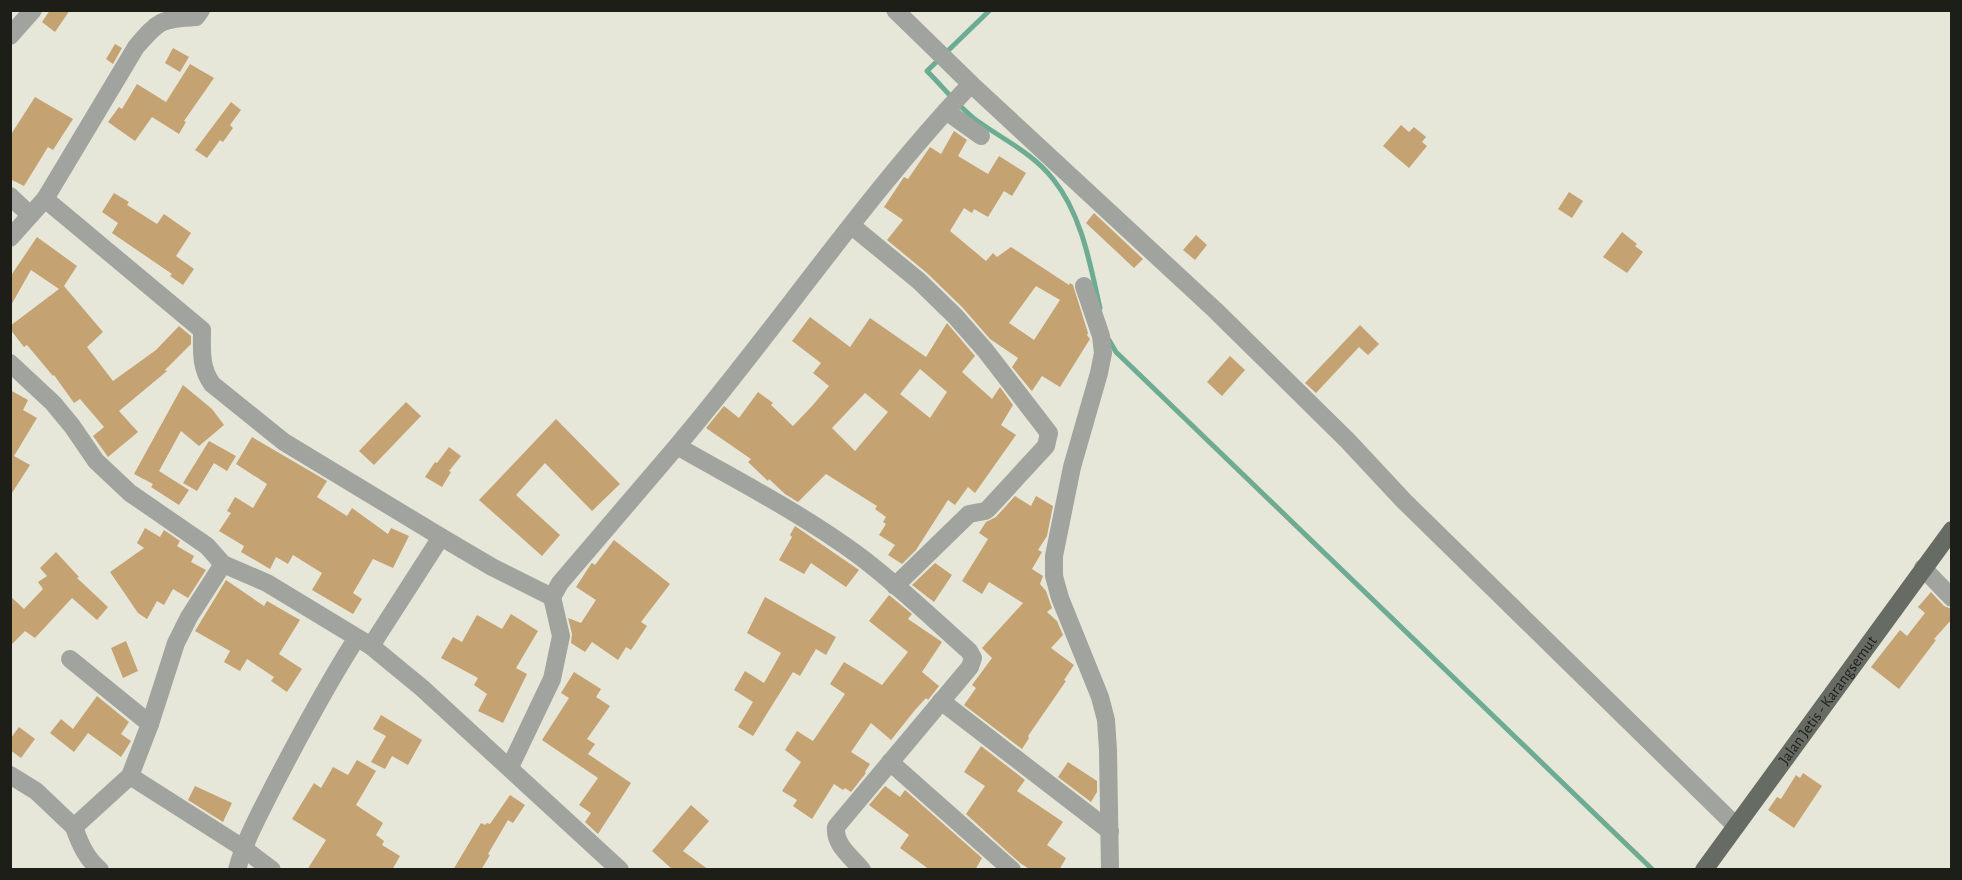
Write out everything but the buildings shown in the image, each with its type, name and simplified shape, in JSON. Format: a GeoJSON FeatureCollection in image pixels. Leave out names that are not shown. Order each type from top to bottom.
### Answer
{"type":"FeatureCollection","features":[{"type":"Feature","properties":{"kind":"main road","name":"Jalan Jetis - Karangsemut"},"geometry":{"type":"LineString","coordinates":[[1704,870],[1952,530]]}},
{"type":"Feature","properties":{"kind":"street"},"geometry":{"type":"LineString","coordinates":[[10,36],[33,10]]}},
{"type":"Feature","properties":{"kind":"street"},"geometry":{"type":"LineString","coordinates":[[895,10],[943,58],[957,99],[981,136]]}},
{"type":"Feature","properties":{"kind":"street"},"geometry":{"type":"LineString","coordinates":[[10,238],[45,199],[136,47],[151,29],[168,18],[195,12]]}},
{"type":"Feature","properties":{"kind":"street"},"geometry":{"type":"LineString","coordinates":[[510,767],[552,679],[561,636],[552,597],[560,583],[707,410],[854,223],[957,99]]}},
{"type":"Feature","properties":{"kind":"street"},"geometry":{"type":"LineString","coordinates":[[957,99],[1215,310],[1348,441],[1412,510],[1736,826]]}},
{"type":"Feature","properties":{"kind":"street"},"geometry":{"type":"LineString","coordinates":[[10,196],[30,215]]}},
{"type":"Feature","properties":{"kind":"street"},"geometry":{"type":"LineString","coordinates":[[45,199],[202,330],[202,363],[212,384],[284,442],[492,567],[552,597]]}},
{"type":"Feature","properties":{"kind":"street"},"geometry":{"type":"LineString","coordinates":[[854,223],[955,316],[985,350],[1049,433],[1046,446],[987,510],[969,514],[895,586]]}},
{"type":"Feature","properties":{"kind":"street"},"geometry":{"type":"LineString","coordinates":[[1084,286],[1101,336],[1103,353],[1072,467],[1054,556],[1054,576],[1060,598],[1100,697],[1106,720],[1110,870]]}},
{"type":"Feature","properties":{"kind":"street"},"geometry":{"type":"LineString","coordinates":[[10,363],[53,403],[96,461],[130,493],[207,546],[223,564],[267,583],[364,642],[422,688],[620,870]]}},
{"type":"Feature","properties":{"kind":"street"},"geometry":{"type":"LineString","coordinates":[[677,446],[812,523],[859,556],[969,651],[973,658],[970,666],[837,827],[835,836],[839,843],[862,870]]}},
{"type":"Feature","properties":{"kind":"street"},"geometry":{"type":"LineString","coordinates":[[237,870],[243,848],[295,744],[364,642],[441,537]]}},
{"type":"Feature","properties":{"kind":"street"},"geometry":{"type":"LineString","coordinates":[[74,827],[130,776],[150,724],[176,643],[189,617],[223,564]]}},
{"type":"Feature","properties":{"kind":"street"},"geometry":{"type":"LineString","coordinates":[[1923,568],[1952,598]]}},
{"type":"Feature","properties":{"kind":"street"},"geometry":{"type":"LineString","coordinates":[[70,659],[150,724]]}},
{"type":"Feature","properties":{"kind":"street"},"geometry":{"type":"LineString","coordinates":[[941,701],[1110,831]]}},
{"type":"Feature","properties":{"kind":"street"},"geometry":{"type":"LineString","coordinates":[[890,762],[1012,870]]}},
{"type":"Feature","properties":{"kind":"street"},"geometry":{"type":"LineString","coordinates":[[10,775],[36,791],[74,827],[81,848],[100,870]]}},
{"type":"Feature","properties":{"kind":"street"},"geometry":{"type":"LineString","coordinates":[[130,776],[243,848],[273,870]]}},
{"type":"Feature","properties":{"kind":"waterway"},"geometry":{"type":"LineString","coordinates":[[990,10],[927,71],[969,115],[1027,154],[1053,179],[1071,208],[1084,240],[1100,308]]}},
{"type":"Feature","properties":{"kind":"waterway"},"geometry":{"type":"LineString","coordinates":[[1109,340],[1116,352],[1653,870]]}}]}
